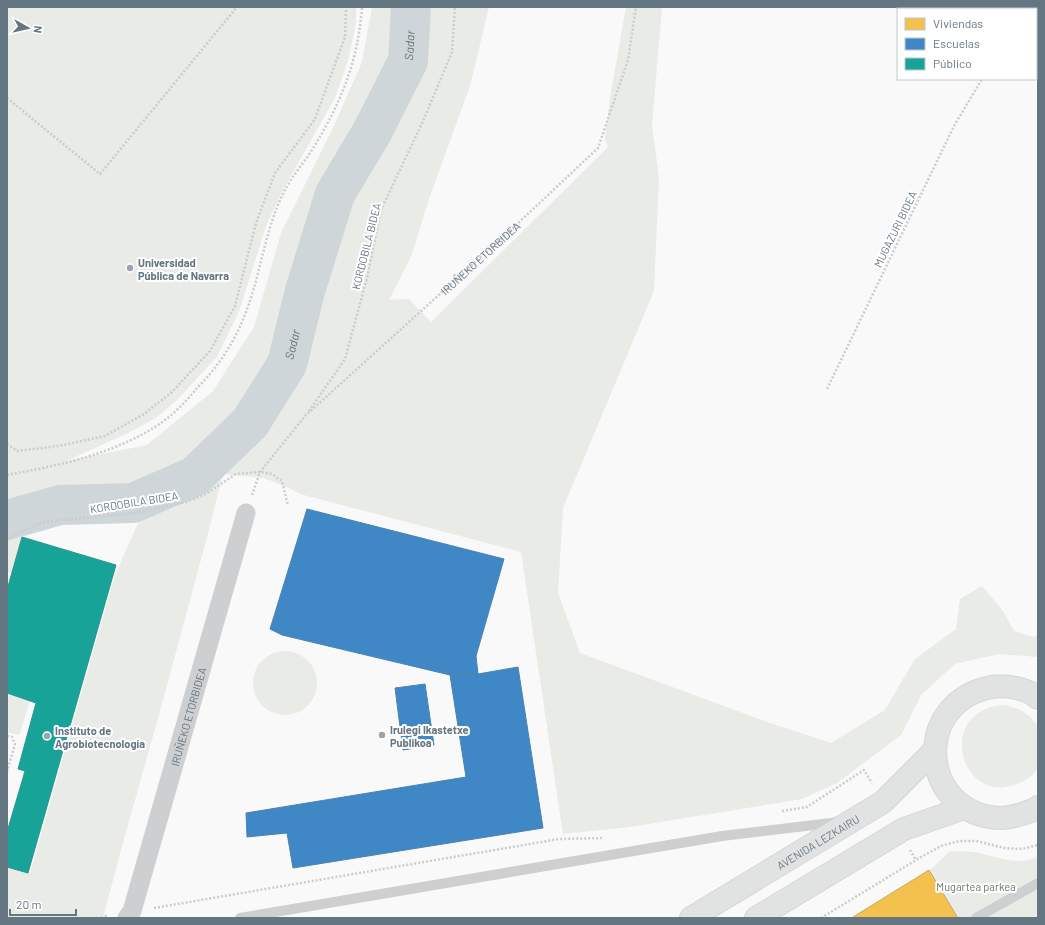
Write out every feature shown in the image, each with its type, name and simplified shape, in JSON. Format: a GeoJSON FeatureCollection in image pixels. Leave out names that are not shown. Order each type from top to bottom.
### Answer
{"type":"FeatureCollection","features":[{"type":"Feature","properties":{"kind":"street","name":"IRUÑEKO ETORBIDEA"},"geometry":{"type":"LineString","coordinates":[[129,915],[246,513]]}},
{"type":"Feature","properties":{"kind":"street"},"geometry":{"type":"LineString","coordinates":[[1036,694],[999,686],[980,689],[962,699],[947,713],[938,731],[934,751],[938,773],[948,792],[964,808],[982,816],[1002,818],[1037,810]]}},
{"type":"Feature","properties":{"kind":"street","name":"AVENIDA LEZKAIRU"},"geometry":{"type":"LineString","coordinates":[[691,918],[883,802],[934,751]]}},
{"type":"Feature","properties":{"kind":"street"},"geometry":{"type":"LineString","coordinates":[[756,918],[904,829],[964,808]]}},
{"type":"Feature","properties":{"kind":"lane"},"geometry":{"type":"LineString","coordinates":[[240,918],[722,836],[853,820]]}},
{"type":"Feature","properties":{"kind":"lane"},"geometry":{"type":"LineString","coordinates":[[976,918],[1038,883]]}},
{"type":"Feature","properties":{"kind":"path"},"geometry":{"type":"LineString","coordinates":[[7,98],[100,174],[237,7]]}},
{"type":"Feature","properties":{"kind":"path"},"geometry":{"type":"LineString","coordinates":[[7,444],[17,451],[59,446],[105,436],[144,414],[172,392],[210,351],[235,306],[256,223],[274,173],[315,119],[345,37],[346,7]]}},
{"type":"Feature","properties":{"kind":"path"},"geometry":{"type":"LineString","coordinates":[[7,475],[70,461],[103,451],[138,436],[166,419],[206,380],[230,344],[244,318],[254,291],[272,217],[284,191],[296,171],[311,152],[342,95],[356,52],[362,7]]}},
{"type":"Feature","properties":{"kind":"path","name":"KORDOBILA BIDEA"},"geometry":{"type":"LineString","coordinates":[[305,416],[345,360],[367,278],[381,210],[424,119],[452,52],[455,7]]}},
{"type":"Feature","properties":{"kind":"path","name":"IRUÑEKO ETORBIDEA"},"geometry":{"type":"LineString","coordinates":[[260,472],[305,416],[514,227],[598,148],[628,60],[636,7]]}},
{"type":"Feature","properties":{"kind":"path","name":"MUGAZURI BIDEA"},"geometry":{"type":"LineString","coordinates":[[827,389],[954,126],[981,80]]}},
{"type":"Feature","properties":{"kind":"path"},"geometry":{"type":"LineString","coordinates":[[260,472],[272,474],[282,481],[288,506]]}},
{"type":"Feature","properties":{"kind":"path","name":"KORDOBILA BIDEA"},"geometry":{"type":"LineString","coordinates":[[7,539],[42,522],[135,513],[186,502],[204,495],[236,474],[260,472]]}},
{"type":"Feature","properties":{"kind":"path"},"geometry":{"type":"LineString","coordinates":[[7,736],[12,737],[15,744],[7,772]]}},
{"type":"Feature","properties":{"kind":"path"},"geometry":{"type":"LineString","coordinates":[[777,812],[807,807],[864,770],[883,802]]}},
{"type":"Feature","properties":{"kind":"path"},"geometry":{"type":"LineString","coordinates":[[900,832],[916,860]]}},
{"type":"Feature","properties":{"kind":"path"},"geometry":{"type":"LineString","coordinates":[[101,918],[111,915],[129,915],[559,839],[611,838]]}},
{"type":"Feature","properties":{"kind":"path"},"geometry":{"type":"LineString","coordinates":[[820,918],[941,846],[959,841],[976,841],[1004,848],[1022,849],[1038,845]]}},
{"type":"Feature","properties":{"kind":"green space"},"geometry":{"type":"Polygon","coordinates":[[[7,7],[356,7],[356,23],[349,57],[335,98],[284,188],[266,226],[240,309],[217,357],[176,401],[156,418],[124,435],[66,461],[147,445],[213,391],[254,327],[281,233],[332,130],[362,62],[372,7],[489,7],[470,86],[429,199],[411,257],[389,300],[409,299],[431,322],[608,147],[605,139],[610,98],[626,7],[662,7],[652,126],[659,177],[654,291],[563,508],[558,593],[580,653],[770,723],[831,743],[885,710],[915,659],[956,629],[960,599],[982,586],[1003,611],[1014,631],[1033,637],[1038,635],[1038,657],[999,654],[955,664],[921,695],[901,735],[837,783],[802,799],[630,827],[563,834],[521,552],[300,494],[264,478],[223,474],[103,918],[7,918],[7,867],[30,873],[115,575],[143,512],[42,522],[20,520],[22,537],[12,573],[7,572],[7,7]]]}},
{"type":"Feature","properties":{"kind":"green space"},"geometry":{"type":"Polygon","coordinates":[[[285,651],[303,657],[311,665],[317,683],[311,701],[303,709],[285,715],[267,709],[259,701],[253,683],[259,665],[267,657],[285,651]]]}},
{"type":"Feature","properties":{"kind":"green space"},"geometry":{"type":"Polygon","coordinates":[[[7,693],[30,701],[19,735],[7,732],[7,693]]]}},
{"type":"Feature","properties":{"kind":"green space"},"geometry":{"type":"Polygon","coordinates":[[[1003,705],[1023,712],[1035,722],[1038,727],[1039,759],[1038,767],[1035,773],[1017,784],[998,787],[983,783],[972,773],[964,759],[962,744],[965,729],[975,716],[991,707],[1003,705]]]}},
{"type":"Feature","properties":{"kind":"green space","name":"Mugartea parkea"},"geometry":{"type":"Polygon","coordinates":[[[950,851],[981,853],[1013,861],[1030,860],[1038,857],[1038,918],[959,918],[929,871],[950,851]]]}},
{"type":"Feature","properties":{"kind":"building: Viviendas"},"geometry":{"type":"Polygon","coordinates":[[[929,870],[958,918],[853,917],[929,870]]]}},
{"type":"Feature","properties":{"kind":"building: Escuelas"},"geometry":{"type":"Polygon","coordinates":[[[307,509],[504,559],[476,656],[478,674],[450,675],[282,635],[270,629],[307,509]]]}},
{"type":"Feature","properties":{"kind":"building: Escuelas"},"geometry":{"type":"Polygon","coordinates":[[[518,667],[543,828],[293,868],[287,833],[247,837],[246,813],[466,777],[450,675],[478,674],[518,667]]]}},
{"type":"Feature","properties":{"kind":"building: Escuelas"},"geometry":{"type":"Polygon","coordinates":[[[425,684],[434,745],[403,750],[395,688],[425,684]]]}},
{"type":"Feature","properties":{"kind":"building: Público","name":"Instituto de Agrobiotecnología"},"geometry":{"type":"Polygon","coordinates":[[[22,537],[116,565],[28,873],[7,867],[7,832],[25,771],[18,769],[36,703],[7,693],[7,590],[22,537]]]}},
{"type":"Feature","properties":{"kind":"waterway","name":"Sadar"},"geometry":{"type":"LineString","coordinates":[[7,520],[60,505],[133,503],[195,476],[250,423],[287,364],[305,291],[335,194],[372,132],[408,61],[411,7]]}},
{"type":"Feature","properties":{"kind":"place","name":"Universidad Pública de Navarra"},"geometry":{"type":"Point","coordinates":[130,268]}},
{"type":"Feature","properties":{"kind":"place","name":"Irulegi Ikastetxe Publikoa"},"geometry":{"type":"Point","coordinates":[382,735]}},
{"type":"Feature","properties":{"kind":"place","name":"Instituto de Agrobiotecnología"},"geometry":{"type":"Point","coordinates":[47,736]}}]}
